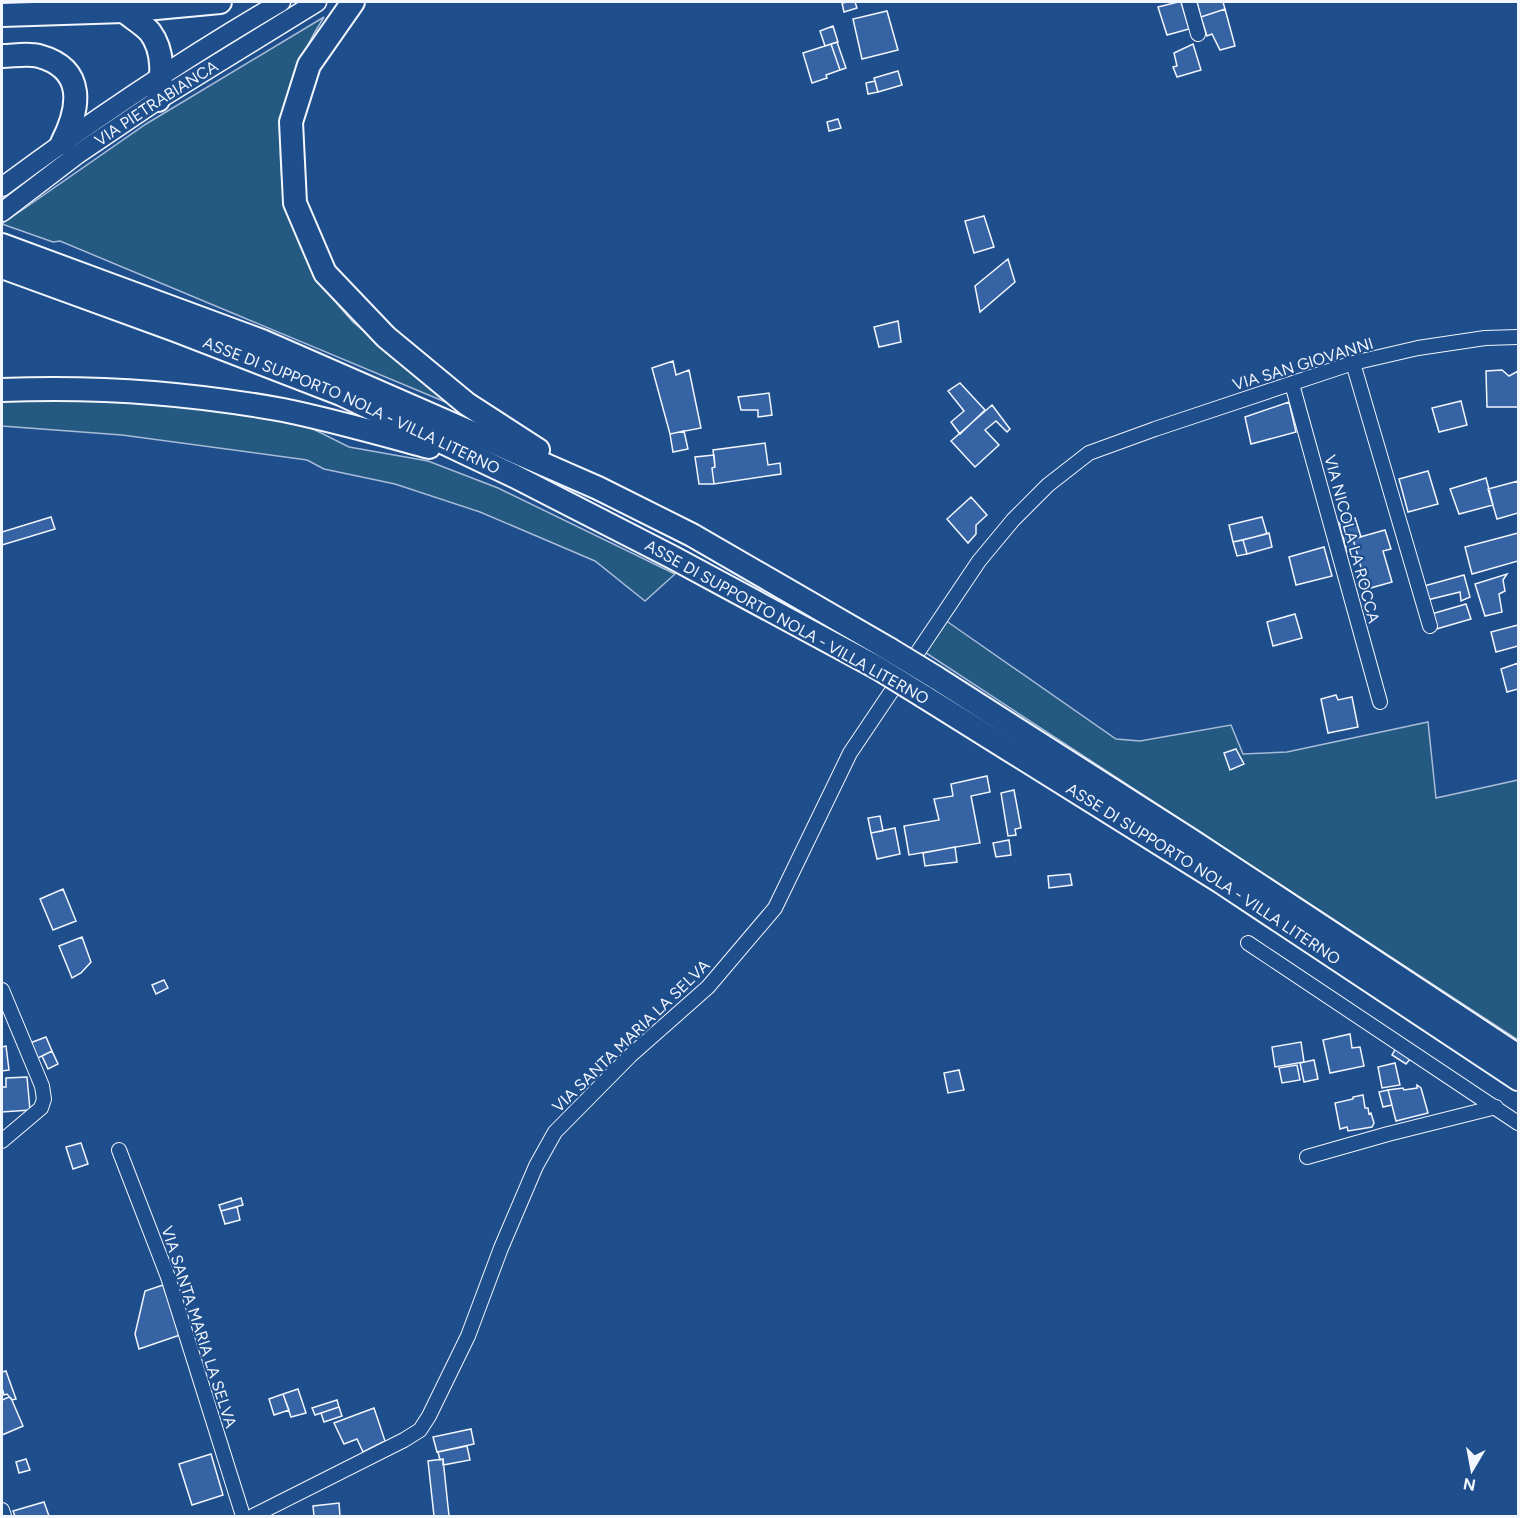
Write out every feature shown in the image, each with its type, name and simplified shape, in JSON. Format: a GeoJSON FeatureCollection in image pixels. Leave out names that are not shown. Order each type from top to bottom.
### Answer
{"type":"FeatureCollection","features":[{"type":"Feature","properties":{"kind":"highway"},"geometry":{"type":"LineString","coordinates":[[2,15],[124,11],[220,2]]}},
{"type":"Feature","properties":{"kind":"highway"},"geometry":{"type":"LineString","coordinates":[[353,2],[309,65],[291,122],[295,203],[325,273],[386,337],[467,404],[598,488]]}},
{"type":"Feature","properties":{"kind":"highway"},"geometry":{"type":"LineString","coordinates":[[124,11],[149,31],[157,45],[162,77],[158,100]]}},
{"type":"Feature","properties":{"kind":"highway"},"geometry":{"type":"LineString","coordinates":[[2,56],[37,56],[52,61],[66,71],[74,85],[76,102],[72,123],[62,143]]}},
{"type":"Feature","properties":{"kind":"highway","name":"ASSE DI SUPPORTO NOLA - VILLA LITERNO"},"geometry":{"type":"LineString","coordinates":[[2,245],[262,341],[598,488],[752,568],[882,658],[923,696],[1221,882],[1518,1079]]}},
{"type":"Feature","properties":{"kind":"highway","name":"ASSE DI SUPPORTO NOLA - VILLA LITERNO"},"geometry":{"type":"LineString","coordinates":[[5,268],[176,330],[341,394],[514,476],[672,556],[733,591],[882,658],[935,677],[1192,841],[1518,1056]]}},
{"type":"Feature","properties":{"kind":"highway"},"geometry":{"type":"LineString","coordinates":[[2,390],[108,389],[212,399],[284,411],[435,448],[514,476]]}},
{"type":"Feature","properties":{"kind":"main road","name":"VIA PIETRABIANCA"},"geometry":{"type":"LineString","coordinates":[[2,188],[62,143],[241,25],[281,2]]}},
{"type":"Feature","properties":{"kind":"main road","name":"VIA PIETRABIANCA"},"geometry":{"type":"LineString","coordinates":[[2,212],[78,154],[158,100],[317,2]]}},
{"type":"Feature","properties":{"kind":"street"},"geometry":{"type":"LineString","coordinates":[[1189,2],[1198,34]]}},
{"type":"Feature","properties":{"kind":"street","name":"VIA SAN GIOVANNI"},"geometry":{"type":"LineString","coordinates":[[881,707],[979,561],[1013,520],[1048,484],[1089,453],[1353,363],[1418,348],[1485,338],[1518,337]]}},
{"type":"Feature","properties":{"kind":"street"},"geometry":{"type":"LineString","coordinates":[[1353,363],[1430,626]]}},
{"type":"Feature","properties":{"kind":"street","name":"VIA NICOLA LA ROCCA"},"geometry":{"type":"LineString","coordinates":[[1292,384],[1380,702]]}},
{"type":"Feature","properties":{"kind":"street","name":"VIA SANTA MARIA LA SELVA"},"geometry":{"type":"LineString","coordinates":[[253,1516],[420,1430],[468,1336],[501,1248],[536,1166],[555,1132],[631,1055],[708,987],[775,908],[850,753],[881,707]]}},
{"type":"Feature","properties":{"kind":"street"},"geometry":{"type":"LineString","coordinates":[[1248,943],[1518,1123]]}},
{"type":"Feature","properties":{"kind":"street"},"geometry":{"type":"LineString","coordinates":[[2,990],[42,1086],[44,1099],[41,1108],[2,1141]]}},
{"type":"Feature","properties":{"kind":"street"},"geometry":{"type":"LineString","coordinates":[[1307,1157],[1496,1107]]}},
{"type":"Feature","properties":{"kind":"street","name":"VIA SANTA MARIA LA SELVA"},"geometry":{"type":"LineString","coordinates":[[119,1150],[168,1277],[243,1516]]}},
{"type":"Feature","properties":{"kind":"street"},"geometry":{"type":"LineString","coordinates":[[2,1510],[4,1516]]}},
{"type":"Feature","properties":{"kind":"shaded area"},"geometry":{"type":"Polygon","coordinates":[[[324,17],[303,56],[288,96],[281,135],[282,174],[289,213],[303,251],[325,287],[353,322],[455,406],[60,241],[53,242],[2,224],[146,124],[324,17]]]}},
{"type":"Feature","properties":{"kind":"shaded area"},"geometry":{"type":"Polygon","coordinates":[[[2,400],[135,400],[235,412],[311,428],[349,447],[428,461],[498,488],[675,574],[645,601],[595,561],[480,512],[395,484],[324,469],[307,460],[122,435],[2,426],[2,400]]]}},
{"type":"Feature","properties":{"kind":"shaded area"},"geometry":{"type":"Polygon","coordinates":[[[945,620],[1116,739],[1140,741],[1231,725],[1243,754],[1287,752],[1428,722],[1436,798],[1518,780],[1518,1040],[923,651],[945,620]]]}},
{"type":"Feature","properties":{"kind":"building"},"geometry":{"type":"Polygon","coordinates":[[[855,2],[857,8],[844,12],[842,3],[855,2]]]}},
{"type":"Feature","properties":{"kind":"building"},"geometry":{"type":"Polygon","coordinates":[[[1181,2],[1189,29],[1167,35],[1158,7],[1181,2]]]}},
{"type":"Feature","properties":{"kind":"building"},"geometry":{"type":"Polygon","coordinates":[[[1197,2],[1223,2],[1225,9],[1201,17],[1197,2]]]}},
{"type":"Feature","properties":{"kind":"building"},"geometry":{"type":"Polygon","coordinates":[[[1225,9],[1235,46],[1220,50],[1212,34],[1207,36],[1201,17],[1225,9]]]}},
{"type":"Feature","properties":{"kind":"building"},"geometry":{"type":"Polygon","coordinates":[[[887,11],[898,50],[862,59],[853,19],[887,11]]]}},
{"type":"Feature","properties":{"kind":"building"},"geometry":{"type":"Polygon","coordinates":[[[833,26],[838,42],[825,46],[820,31],[833,26]]]}},
{"type":"Feature","properties":{"kind":"building"},"geometry":{"type":"Polygon","coordinates":[[[837,42],[846,68],[840,70],[831,44],[837,42]]]}},
{"type":"Feature","properties":{"kind":"building"},"geometry":{"type":"Polygon","coordinates":[[[831,44],[840,70],[812,83],[803,53],[831,44]]]}},
{"type":"Feature","properties":{"kind":"building"},"geometry":{"type":"Polygon","coordinates":[[[1193,44],[1201,70],[1177,77],[1173,67],[1177,66],[1174,53],[1193,44]]]}},
{"type":"Feature","properties":{"kind":"building"},"geometry":{"type":"Polygon","coordinates":[[[898,71],[902,85],[878,92],[874,78],[898,71]]]}},
{"type":"Feature","properties":{"kind":"building"},"geometry":{"type":"Polygon","coordinates":[[[875,81],[878,92],[868,94],[866,83],[875,81]]]}},
{"type":"Feature","properties":{"kind":"building"},"geometry":{"type":"Polygon","coordinates":[[[838,119],[841,128],[829,131],[827,122],[838,119]]]}},
{"type":"Feature","properties":{"kind":"building"},"geometry":{"type":"Polygon","coordinates":[[[984,216],[994,247],[974,253],[965,221],[984,216]]]}},
{"type":"Feature","properties":{"kind":"building"},"geometry":{"type":"Polygon","coordinates":[[[1008,259],[1015,282],[980,312],[975,286],[1008,259]]]}},
{"type":"Feature","properties":{"kind":"building"},"geometry":{"type":"Polygon","coordinates":[[[898,321],[901,342],[879,347],[874,327],[898,321]]]}},
{"type":"Feature","properties":{"kind":"building"},"geometry":{"type":"Polygon","coordinates":[[[673,361],[676,375],[689,370],[701,428],[670,434],[652,368],[673,361]]]}},
{"type":"Feature","properties":{"kind":"building"},"geometry":{"type":"Polygon","coordinates":[[[1502,370],[1509,376],[1518,371],[1518,407],[1487,407],[1486,371],[1502,370]]]}},
{"type":"Feature","properties":{"kind":"building"},"geometry":{"type":"Polygon","coordinates":[[[960,383],[985,410],[960,434],[951,422],[964,411],[948,391],[960,383]]]}},
{"type":"Feature","properties":{"kind":"building"},"geometry":{"type":"Polygon","coordinates":[[[769,393],[772,415],[758,417],[758,410],[741,410],[738,397],[769,393]]]}},
{"type":"Feature","properties":{"kind":"building"},"geometry":{"type":"Polygon","coordinates":[[[1461,401],[1467,425],[1439,432],[1432,408],[1461,401]]]}},
{"type":"Feature","properties":{"kind":"building"},"geometry":{"type":"Polygon","coordinates":[[[1289,402],[1296,432],[1251,444],[1245,417],[1289,402]]]}},
{"type":"Feature","properties":{"kind":"building"},"geometry":{"type":"Polygon","coordinates":[[[992,405],[1010,429],[1007,432],[996,421],[985,430],[999,445],[975,467],[951,441],[992,405]]]}},
{"type":"Feature","properties":{"kind":"building"},"geometry":{"type":"Polygon","coordinates":[[[684,431],[688,449],[673,452],[670,434],[684,431]]]}},
{"type":"Feature","properties":{"kind":"building"},"geometry":{"type":"Polygon","coordinates":[[[765,443],[768,465],[780,463],[781,474],[714,484],[713,450],[765,443]]]}},
{"type":"Feature","properties":{"kind":"building"},"geometry":{"type":"Polygon","coordinates":[[[714,455],[715,467],[712,468],[714,484],[699,484],[695,457],[714,455]]]}},
{"type":"Feature","properties":{"kind":"building"},"geometry":{"type":"Polygon","coordinates":[[[1428,471],[1438,504],[1408,512],[1399,479],[1428,471]]]}},
{"type":"Feature","properties":{"kind":"building"},"geometry":{"type":"Polygon","coordinates":[[[1486,478],[1493,505],[1459,514],[1450,489],[1486,478]]]}},
{"type":"Feature","properties":{"kind":"building"},"geometry":{"type":"Polygon","coordinates":[[[1518,481],[1518,513],[1497,519],[1488,489],[1518,481]]]}},
{"type":"Feature","properties":{"kind":"building"},"geometry":{"type":"Polygon","coordinates":[[[971,497],[987,515],[976,525],[976,534],[968,543],[947,519],[971,497]]]}},
{"type":"Feature","properties":{"kind":"building"},"geometry":{"type":"Polygon","coordinates":[[[51,517],[55,529],[2,545],[2,532],[51,517]]]}},
{"type":"Feature","properties":{"kind":"building"},"geometry":{"type":"Polygon","coordinates":[[[1262,517],[1267,534],[1233,542],[1229,525],[1262,517]]]}},
{"type":"Feature","properties":{"kind":"building"},"geometry":{"type":"Polygon","coordinates":[[[1355,518],[1361,537],[1353,539],[1356,549],[1347,552],[1339,522],[1355,518]]]}},
{"type":"Feature","properties":{"kind":"building"},"geometry":{"type":"Polygon","coordinates":[[[1385,530],[1391,549],[1383,551],[1392,582],[1367,589],[1353,539],[1385,530]]]}},
{"type":"Feature","properties":{"kind":"building"},"geometry":{"type":"Polygon","coordinates":[[[1269,533],[1272,547],[1247,554],[1243,540],[1269,533]]]}},
{"type":"Feature","properties":{"kind":"building"},"geometry":{"type":"Polygon","coordinates":[[[1518,533],[1518,561],[1472,574],[1465,547],[1518,533]]]}},
{"type":"Feature","properties":{"kind":"building"},"geometry":{"type":"Polygon","coordinates":[[[1243,540],[1247,554],[1237,556],[1233,542],[1243,540]]]}},
{"type":"Feature","properties":{"kind":"building"},"geometry":{"type":"Polygon","coordinates":[[[1324,547],[1332,576],[1296,585],[1289,557],[1324,547]]]}},
{"type":"Feature","properties":{"kind":"building"},"geometry":{"type":"Polygon","coordinates":[[[1507,574],[1503,580],[1505,591],[1499,594],[1502,612],[1485,616],[1475,584],[1507,574]]]}},
{"type":"Feature","properties":{"kind":"building"},"geometry":{"type":"Polygon","coordinates":[[[1464,575],[1470,597],[1461,601],[1460,592],[1427,600],[1424,586],[1464,575]]]}},
{"type":"Feature","properties":{"kind":"building"},"geometry":{"type":"Polygon","coordinates":[[[1466,604],[1471,619],[1433,630],[1428,615],[1466,604]]]}},
{"type":"Feature","properties":{"kind":"building"},"geometry":{"type":"Polygon","coordinates":[[[1295,614],[1302,638],[1273,646],[1267,622],[1295,614]]]}},
{"type":"Feature","properties":{"kind":"building"},"geometry":{"type":"Polygon","coordinates":[[[1518,625],[1518,646],[1496,652],[1491,632],[1518,625]]]}},
{"type":"Feature","properties":{"kind":"building"},"geometry":{"type":"Polygon","coordinates":[[[1518,663],[1518,689],[1507,692],[1501,669],[1518,663]]]}},
{"type":"Feature","properties":{"kind":"building"},"geometry":{"type":"Polygon","coordinates":[[[1336,695],[1338,700],[1352,697],[1358,727],[1328,733],[1321,699],[1336,695]]]}},
{"type":"Feature","properties":{"kind":"building"},"geometry":{"type":"Polygon","coordinates":[[[1236,749],[1244,764],[1230,770],[1224,753],[1236,749]]]}},
{"type":"Feature","properties":{"kind":"building"},"geometry":{"type":"Polygon","coordinates":[[[987,776],[990,792],[971,796],[980,843],[909,855],[904,826],[939,820],[934,799],[953,796],[951,784],[987,776]]]}},
{"type":"Feature","properties":{"kind":"building"},"geometry":{"type":"Polygon","coordinates":[[[1014,790],[1021,828],[1015,829],[1016,835],[1008,836],[1001,793],[1014,790]]]}},
{"type":"Feature","properties":{"kind":"building"},"geometry":{"type":"Polygon","coordinates":[[[880,816],[883,831],[871,833],[868,818],[880,816]]]}},
{"type":"Feature","properties":{"kind":"building"},"geometry":{"type":"Polygon","coordinates":[[[895,828],[900,854],[877,859],[871,833],[895,828]]]}},
{"type":"Feature","properties":{"kind":"building"},"geometry":{"type":"Polygon","coordinates":[[[1009,840],[1011,855],[996,857],[993,843],[1009,840]]]}},
{"type":"Feature","properties":{"kind":"building"},"geometry":{"type":"Polygon","coordinates":[[[955,847],[957,862],[925,866],[923,853],[955,847]]]}},
{"type":"Feature","properties":{"kind":"building"},"geometry":{"type":"Polygon","coordinates":[[[1070,874],[1072,885],[1049,888],[1048,876],[1070,874]]]}},
{"type":"Feature","properties":{"kind":"building"},"geometry":{"type":"Polygon","coordinates":[[[63,889],[76,921],[53,930],[40,899],[63,889]]]}},
{"type":"Feature","properties":{"kind":"building"},"geometry":{"type":"Polygon","coordinates":[[[82,937],[91,962],[81,973],[72,978],[59,946],[82,937]]]}},
{"type":"Feature","properties":{"kind":"building"},"geometry":{"type":"Polygon","coordinates":[[[164,980],[168,988],[156,994],[152,985],[164,980]]]}},
{"type":"Feature","properties":{"kind":"building"},"geometry":{"type":"Polygon","coordinates":[[[1350,1034],[1352,1048],[1360,1047],[1364,1066],[1330,1073],[1323,1040],[1350,1034]]]}},
{"type":"Feature","properties":{"kind":"building"},"geometry":{"type":"Polygon","coordinates":[[[46,1037],[52,1051],[36,1059],[30,1043],[46,1037]]]}},
{"type":"Feature","properties":{"kind":"building"},"geometry":{"type":"Polygon","coordinates":[[[1301,1042],[1304,1062],[1275,1067],[1272,1047],[1301,1042]]]}},
{"type":"Feature","properties":{"kind":"building"},"geometry":{"type":"Polygon","coordinates":[[[6,1046],[9,1070],[2,1071],[2,1047],[6,1046]]]}},
{"type":"Feature","properties":{"kind":"building"},"geometry":{"type":"Polygon","coordinates":[[[1396,1048],[1411,1058],[1406,1064],[1392,1055],[1396,1048]]]}},
{"type":"Feature","properties":{"kind":"building"},"geometry":{"type":"Polygon","coordinates":[[[52,1051],[58,1064],[48,1069],[42,1056],[52,1051]]]}},
{"type":"Feature","properties":{"kind":"building"},"geometry":{"type":"Polygon","coordinates":[[[1314,1060],[1318,1079],[1304,1082],[1300,1063],[1314,1060]]]}},
{"type":"Feature","properties":{"kind":"building"},"geometry":{"type":"Polygon","coordinates":[[[1395,1063],[1400,1085],[1382,1088],[1378,1067],[1395,1063]]]}},
{"type":"Feature","properties":{"kind":"building"},"geometry":{"type":"Polygon","coordinates":[[[1297,1065],[1300,1080],[1282,1083],[1279,1068],[1297,1065]]]}},
{"type":"Feature","properties":{"kind":"building"},"geometry":{"type":"Polygon","coordinates":[[[959,1070],[964,1090],[948,1093],[944,1073],[959,1070]]]}},
{"type":"Feature","properties":{"kind":"building"},"geometry":{"type":"Polygon","coordinates":[[[27,1077],[30,1110],[2,1112],[2,1087],[6,1087],[6,1078],[27,1077]]]}},
{"type":"Feature","properties":{"kind":"building"},"geometry":{"type":"Polygon","coordinates":[[[1417,1085],[1421,1088],[1428,1113],[1396,1121],[1388,1090],[1417,1088],[1417,1085]]]}},
{"type":"Feature","properties":{"kind":"building"},"geometry":{"type":"Polygon","coordinates":[[[1388,1090],[1392,1105],[1383,1107],[1379,1092],[1388,1090]]]}},
{"type":"Feature","properties":{"kind":"building"},"geometry":{"type":"Polygon","coordinates":[[[1363,1095],[1365,1108],[1368,1108],[1369,1114],[1371,1113],[1374,1123],[1372,1127],[1348,1131],[1347,1127],[1340,1129],[1335,1103],[1363,1095]]]}},
{"type":"Feature","properties":{"kind":"building"},"geometry":{"type":"Polygon","coordinates":[[[81,1143],[88,1164],[73,1169],[66,1147],[81,1143]]]}},
{"type":"Feature","properties":{"kind":"building"},"geometry":{"type":"Polygon","coordinates":[[[241,1198],[243,1205],[221,1211],[219,1205],[241,1198]]]}},
{"type":"Feature","properties":{"kind":"building"},"geometry":{"type":"Polygon","coordinates":[[[237,1207],[240,1220],[225,1224],[221,1211],[237,1207]]]}},
{"type":"Feature","properties":{"kind":"building"},"geometry":{"type":"Polygon","coordinates":[[[163,1285],[180,1335],[139,1349],[135,1334],[145,1291],[163,1285]]]}},
{"type":"Feature","properties":{"kind":"building"},"geometry":{"type":"Polygon","coordinates":[[[6,1371],[16,1399],[12,1400],[7,1394],[4,1395],[2,1372],[6,1371]]]}},
{"type":"Feature","properties":{"kind":"building"},"geometry":{"type":"Polygon","coordinates":[[[298,1389],[306,1413],[291,1417],[283,1394],[298,1389]]]}},
{"type":"Feature","properties":{"kind":"building"},"geometry":{"type":"Polygon","coordinates":[[[283,1394],[289,1410],[274,1415],[269,1399],[283,1394]]]}},
{"type":"Feature","properties":{"kind":"building"},"geometry":{"type":"Polygon","coordinates":[[[9,1397],[23,1426],[2,1435],[2,1400],[9,1397]]]}},
{"type":"Feature","properties":{"kind":"building"},"geometry":{"type":"Polygon","coordinates":[[[337,1400],[339,1407],[315,1415],[312,1408],[337,1400]]]}},
{"type":"Feature","properties":{"kind":"building"},"geometry":{"type":"Polygon","coordinates":[[[339,1407],[342,1416],[324,1422],[321,1413],[339,1407]]]}},
{"type":"Feature","properties":{"kind":"building"},"geometry":{"type":"Polygon","coordinates":[[[374,1408],[385,1441],[363,1452],[357,1439],[344,1444],[334,1423],[374,1408]]]}},
{"type":"Feature","properties":{"kind":"building"},"geometry":{"type":"Polygon","coordinates":[[[471,1429],[474,1444],[437,1452],[433,1437],[471,1429]]]}},
{"type":"Feature","properties":{"kind":"building"},"geometry":{"type":"Polygon","coordinates":[[[467,1446],[470,1460],[443,1465],[443,1459],[440,1460],[438,1452],[467,1446]]]}},
{"type":"Feature","properties":{"kind":"building"},"geometry":{"type":"Polygon","coordinates":[[[211,1454],[223,1495],[192,1505],[179,1464],[211,1454]]]}},
{"type":"Feature","properties":{"kind":"building"},"geometry":{"type":"Polygon","coordinates":[[[26,1459],[30,1470],[19,1473],[16,1462],[26,1459]]]}},
{"type":"Feature","properties":{"kind":"building"},"geometry":{"type":"Polygon","coordinates":[[[443,1459],[449,1516],[434,1516],[428,1461],[443,1459]]]}},
{"type":"Feature","properties":{"kind":"building"},"geometry":{"type":"Polygon","coordinates":[[[44,1502],[49,1516],[15,1516],[13,1511],[44,1502]]]}},
{"type":"Feature","properties":{"kind":"building"},"geometry":{"type":"Polygon","coordinates":[[[339,1503],[340,1516],[314,1516],[313,1506],[339,1503]]]}}]}
